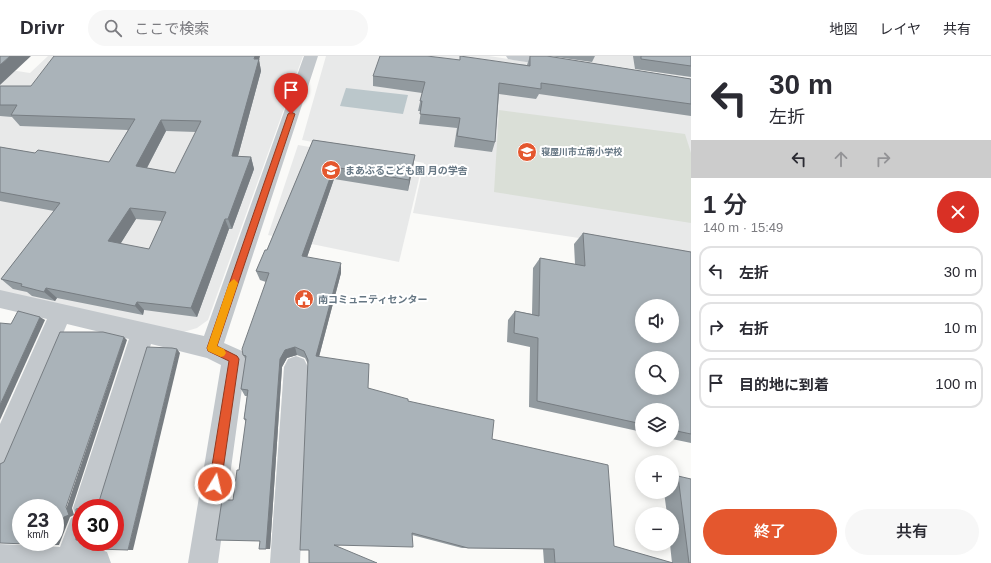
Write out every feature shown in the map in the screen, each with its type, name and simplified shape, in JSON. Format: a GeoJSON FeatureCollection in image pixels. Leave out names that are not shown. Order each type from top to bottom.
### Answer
{"type":"FeatureCollection","features":[{"type":"Feature","properties":{"kind":"street"},"geometry":{"type":"LineString","coordinates":[[211,348],[311,56]]}},
{"type":"Feature","properties":{"kind":"street"},"geometry":{"type":"LineString","coordinates":[[513,56],[572,65]]}},
{"type":"Feature","properties":{"kind":"street"},"geometry":{"type":"LineString","coordinates":[[0,299],[211,348],[234,359],[203,563]]}},
{"type":"Feature","properties":{"kind":"street"},"geometry":{"type":"LineString","coordinates":[[0,454],[61,313]]}},
{"type":"Feature","properties":{"kind":"street"},"geometry":{"type":"LineString","coordinates":[[90,499],[143,332]]}},
{"type":"Feature","properties":{"kind":"street"},"geometry":{"type":"LineString","coordinates":[[285,563],[296,367]]}},
{"type":"Feature","properties":{"kind":"street"},"geometry":{"type":"LineString","coordinates":[[0,559],[81,563],[81,551]]}},
{"type":"Feature","properties":{"kind":"shaded area"},"geometry":{"type":"Polygon","coordinates":[[[48,56],[303,56],[208,320],[197,328],[180,333],[0,294],[0,74],[4,69],[30,73],[48,56]]]}},
{"type":"Feature","properties":{"kind":"shaded area","name":"寝屋川市立南小学校"},"geometry":{"type":"Polygon","coordinates":[[[326,56],[489,56],[691,87],[691,255],[413,213],[424,163],[302,140],[326,56]]]}},
{"type":"Feature","properties":{"kind":"shaded area"},"geometry":{"type":"Polygon","coordinates":[[[550,56],[691,56],[691,78],[550,56]]]}},
{"type":"Feature","properties":{"kind":"shaded area"},"geometry":{"type":"Polygon","coordinates":[[[346,88],[408,95],[403,114],[340,106],[346,88]]]}},
{"type":"Feature","properties":{"kind":"shaded area"},"geometry":{"type":"Polygon","coordinates":[[[499,110],[685,134],[691,153],[691,223],[494,192],[499,110]]]}},
{"type":"Feature","properties":{"kind":"shaded area"},"geometry":{"type":"Polygon","coordinates":[[[298,145],[422,166],[399,262],[268,235],[298,145]]]}},
{"type":"Feature","properties":{"kind":"building"},"geometry":{"type":"Polygon","coordinates":[[[0,56],[10,56],[0,65],[0,56]]]}},
{"type":"Feature","properties":{"kind":"building"},"geometry":{"type":"Polygon","coordinates":[[[54,56],[255,56],[254,59],[259,59],[232,156],[251,157],[228,219],[225,219],[191,308],[137,302],[135,306],[46,288],[44,292],[21,286],[22,284],[1,279],[60,203],[0,192],[0,147],[35,153],[38,150],[109,162],[135,119],[11,115],[17,105],[0,105],[0,86],[31,86],[54,56]],[[161,120],[136,166],[175,173],[201,121],[161,120]],[[130,208],[108,241],[149,249],[166,212],[130,208]]]}},
{"type":"Feature","properties":{"kind":"building"},"geometry":{"type":"Polygon","coordinates":[[[380,56],[427,56],[460,60],[460,56],[530,66],[530,56],[547,56],[691,79],[691,104],[541,83],[541,89],[499,83],[495,142],[457,136],[460,118],[420,114],[422,101],[420,101],[425,82],[373,76],[380,56]]]}},
{"type":"Feature","properties":{"kind":"building"},"geometry":{"type":"Polygon","coordinates":[[[641,56],[691,56],[691,66],[641,59],[641,56]]]}},
{"type":"Feature","properties":{"kind":"building"},"geometry":{"type":"Polygon","coordinates":[[[313,140],[415,155],[409,180],[334,167],[302,256],[341,263],[316,356],[369,364],[368,388],[408,399],[408,401],[494,420],[492,439],[608,465],[614,546],[673,563],[555,563],[554,549],[468,548],[412,533],[413,547],[334,545],[377,563],[309,563],[309,550],[300,550],[308,360],[304,351],[295,347],[285,350],[280,359],[266,549],[259,549],[260,541],[216,540],[222,500],[233,500],[246,419],[244,419],[248,390],[241,389],[246,356],[243,355],[242,349],[269,273],[256,271],[265,250],[267,250],[313,140]]]}},
{"type":"Feature","properties":{"kind":"building"},"geometry":{"type":"Polygon","coordinates":[[[583,233],[691,252],[691,434],[679,431],[679,403],[635,403],[635,422],[537,401],[538,338],[514,333],[515,311],[539,316],[540,258],[585,266],[583,233]]]}},
{"type":"Feature","properties":{"kind":"building"},"geometry":{"type":"Polygon","coordinates":[[[18,311],[40,317],[0,405],[0,323],[11,324],[18,311]]]}},
{"type":"Feature","properties":{"kind":"building"},"geometry":{"type":"Polygon","coordinates":[[[60,332],[103,332],[124,337],[66,507],[69,515],[64,517],[64,499],[12,499],[12,543],[0,543],[0,464],[4,462],[60,332]]]}},
{"type":"Feature","properties":{"kind":"building"},"geometry":{"type":"Polygon","coordinates":[[[147,347],[177,349],[128,550],[124,550],[124,499],[100,499],[147,347]]]}},
{"type":"Feature","properties":{"kind":"building"},"geometry":{"type":"Polygon","coordinates":[[[679,476],[691,479],[691,563],[689,563],[679,476]]]}},
{"type":"Feature","properties":{"kind":"slow traffic"},"geometry":{"type":"LineString","coordinates":[[221,353],[211,348],[234,283]]}},
{"type":"Feature","properties":{"kind":"place","name":"寝屋川市立南小学校"},"geometry":{"type":"Point","coordinates":[527,152]}},
{"type":"Feature","properties":{"kind":"place","name":"まあぶるこども園 月の学舎"},"geometry":{"type":"Point","coordinates":[331,170]}},
{"type":"Feature","properties":{"kind":"place","name":"南コミュニティセンター"},"geometry":{"type":"Point","coordinates":[304,299]}},
{"type":"Feature","properties":{"kind":"route"},"geometry":{"type":"LineString","coordinates":[[215,484],[234,359],[211,348],[291,114]]}}]}
